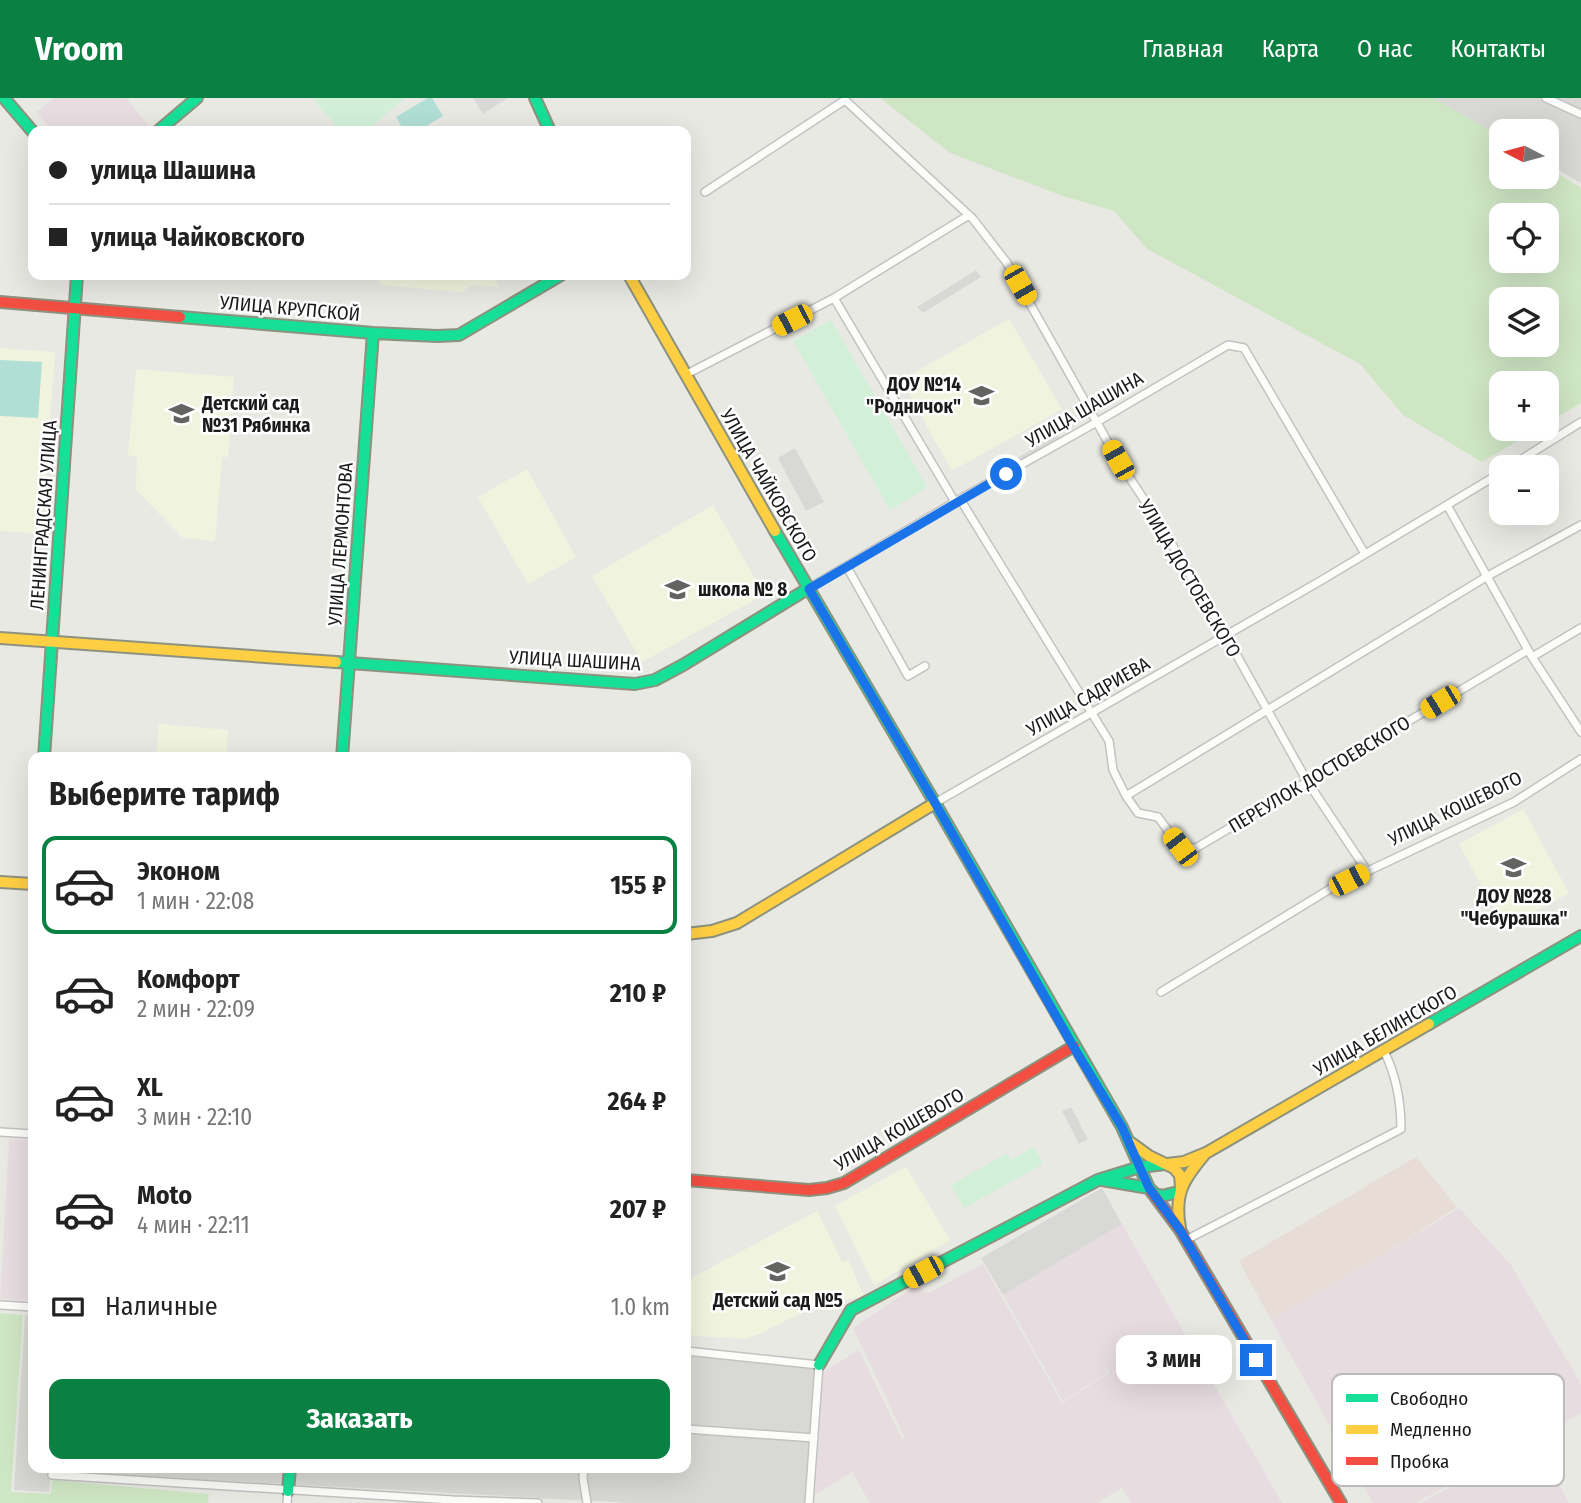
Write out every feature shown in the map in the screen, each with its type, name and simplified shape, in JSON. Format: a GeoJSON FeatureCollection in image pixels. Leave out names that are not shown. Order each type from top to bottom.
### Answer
{"type":"FeatureCollection","features":[{"type":"Feature","properties":{"kind":"street"},"geometry":{"type":"LineString","coordinates":[[4,98],[28,126]]}},
{"type":"Feature","properties":{"kind":"street"},"geometry":{"type":"LineString","coordinates":[[164,126],[197,98]]}},
{"type":"Feature","properties":{"kind":"street"},"geometry":{"type":"LineString","coordinates":[[535,98],[548,126]]}},
{"type":"Feature","properties":{"kind":"street"},"geometry":{"type":"LineString","coordinates":[[1546,98],[1581,114]]}},
{"type":"Feature","properties":{"kind":"street","name":"УЛИЦА ДОСТОЕВСКОГО"},"geometry":{"type":"LineString","coordinates":[[705,192],[845,100],[969,215],[1007,263],[1118,460],[1160,524],[1226,636],[1307,781],[1367,871]]}},
{"type":"Feature","properties":{"kind":"street"},"geometry":{"type":"LineString","coordinates":[[685,375],[834,298],[969,215]]}},
{"type":"Feature","properties":{"kind":"street","name":"ЛЕНИНГРАДСКАЯ УЛИЦА"},"geometry":{"type":"LineString","coordinates":[[44,752],[77,280]]}},
{"type":"Feature","properties":{"kind":"street","name":"УЛИЦА КРУПСКОЙ"},"geometry":{"type":"LineString","coordinates":[[0,302],[437,336],[459,335],[552,280]]}},
{"type":"Feature","properties":{"kind":"street","name":"УЛИЦА ЧАЙКОВСКОГО"},"geometry":{"type":"LineString","coordinates":[[632,280],[1129,1141],[1150,1190],[1183,1235],[1341,1503]]}},
{"type":"Feature","properties":{"kind":"street","name":"ПЕРЕУЛОК ДОСТОЕВСКОГО"},"geometry":{"type":"LineString","coordinates":[[834,298],[957,501],[1109,741],[1113,770],[1126,796],[1138,813],[1158,817],[1180,847],[1196,848],[1530,653],[1581,628]]}},
{"type":"Feature","properties":{"kind":"street","name":"УЛИЦА ЛЕРМОНТОВА"},"geometry":{"type":"LineString","coordinates":[[342,752],[373,333]]}},
{"type":"Feature","properties":{"kind":"street","name":"УЛИЦА ШАШИНА"},"geometry":{"type":"LineString","coordinates":[[0,638],[635,684],[655,680],[957,501],[1228,345],[1244,348],[1365,554]]}},
{"type":"Feature","properties":{"kind":"street"},"geometry":{"type":"LineString","coordinates":[[1527,455],[1581,422]]}},
{"type":"Feature","properties":{"kind":"street","name":"УЛИЦА САДРИЕВА"},"geometry":{"type":"LineString","coordinates":[[691,934],[720,930],[737,923],[935,803],[1226,636],[1489,480]]}},
{"type":"Feature","properties":{"kind":"street"},"geometry":{"type":"LineString","coordinates":[[1447,505],[1530,653],[1581,732]]}},
{"type":"Feature","properties":{"kind":"street"},"geometry":{"type":"LineString","coordinates":[[1126,796],[1486,576],[1581,526]]}},
{"type":"Feature","properties":{"kind":"street"},"geometry":{"type":"LineString","coordinates":[[847,568],[908,676],[925,666]]}},
{"type":"Feature","properties":{"kind":"street","name":"УЛИЦА КОШЕВОГО"},"geometry":{"type":"LineString","coordinates":[[1161,992],[1330,889],[1514,802],[1581,759]]}},
{"type":"Feature","properties":{"kind":"street"},"geometry":{"type":"LineString","coordinates":[[0,882],[28,884]]}},
{"type":"Feature","properties":{"kind":"street","name":"УЛИЦА БЕЛИНСКОГО"},"geometry":{"type":"LineString","coordinates":[[1206,1153],[1581,936]]}},
{"type":"Feature","properties":{"kind":"street","name":"УЛИЦА КОШЕВОГО"},"geometry":{"type":"LineString","coordinates":[[691,1180],[809,1190],[844,1183],[1073,1046]]}},
{"type":"Feature","properties":{"kind":"street"},"geometry":{"type":"LineString","coordinates":[[1129,1141],[1136,1148],[1179,1172],[1181,1177],[1176,1203],[1183,1235],[1401,1129],[1401,1108],[1384,1051]]}},
{"type":"Feature","properties":{"kind":"street"},"geometry":{"type":"LineString","coordinates":[[0,1132],[28,1134]]}},
{"type":"Feature","properties":{"kind":"street"},"geometry":{"type":"LineString","coordinates":[[809,1503],[820,1365],[851,1310],[1098,1180],[1140,1167],[1184,1162],[1206,1153]]}},
{"type":"Feature","properties":{"kind":"street"},"geometry":{"type":"LineString","coordinates":[[1098,1180],[1126,1183],[1168,1197],[1179,1190],[1206,1153]]}},
{"type":"Feature","properties":{"kind":"street"},"geometry":{"type":"LineString","coordinates":[[1150,1190],[1151,1172],[1166,1164]]}},
{"type":"Feature","properties":{"kind":"street"},"geometry":{"type":"LineString","coordinates":[[0,1305],[28,1307]]}},
{"type":"Feature","properties":{"kind":"street"},"geometry":{"type":"LineString","coordinates":[[691,1352],[820,1365]]}},
{"type":"Feature","properties":{"kind":"street"},"geometry":{"type":"LineString","coordinates":[[691,1429],[814,1438]]}},
{"type":"Feature","properties":{"kind":"street"},"geometry":{"type":"LineString","coordinates":[[65,1473],[288,1491],[538,1503]]}},
{"type":"Feature","properties":{"kind":"street"},"geometry":{"type":"LineString","coordinates":[[287,1503],[290,1473]]}},
{"type":"Feature","properties":{"kind":"street"},"geometry":{"type":"LineString","coordinates":[[584,1473],[587,1503]]}},
{"type":"Feature","properties":{"kind":"shaded area"},"geometry":{"type":"Polygon","coordinates":[[[54,98],[126,98],[149,126],[49,126],[36,112],[54,98]]]}},
{"type":"Feature","properties":{"kind":"shaded area"},"geometry":{"type":"Polygon","coordinates":[[[312,98],[405,98],[372,126],[337,126],[312,98]]]}},
{"type":"Feature","properties":{"kind":"shaded area"},"geometry":{"type":"Polygon","coordinates":[[[428,98],[432,98],[443,116],[426,126],[401,126],[396,117],[428,98]]]}},
{"type":"Feature","properties":{"kind":"shaded area"},"geometry":{"type":"Polygon","coordinates":[[[473,98],[506,98],[506,99],[483,114],[473,98]]]}},
{"type":"Feature","properties":{"kind":"shaded area"},"geometry":{"type":"Polygon","coordinates":[[[1432,98],[1581,98],[1581,183],[1559,171],[1559,119],[1489,119],[1489,131],[1432,98]]]}},
{"type":"Feature","properties":{"kind":"shaded area"},"geometry":{"type":"Polygon","coordinates":[[[976,270],[981,277],[923,313],[917,307],[976,270]]]}},
{"type":"Feature","properties":{"kind":"shaded area"},"geometry":{"type":"Polygon","coordinates":[[[378,280],[495,280],[499,287],[471,285],[462,292],[381,285],[378,280]]]}},
{"type":"Feature","properties":{"kind":"shaded area","name":"ДОУ №14 \"Родничок\""},"geometry":{"type":"Polygon","coordinates":[[[1009,319],[1062,409],[952,471],[901,380],[1009,319]]]}},
{"type":"Feature","properties":{"kind":"shaded area"},"geometry":{"type":"Polygon","coordinates":[[[831,320],[927,487],[890,510],[793,341],[831,320]]]}},
{"type":"Feature","properties":{"kind":"shaded area"},"geometry":{"type":"Polygon","coordinates":[[[0,348],[55,352],[41,534],[0,531],[0,348]]]}},
{"type":"Feature","properties":{"kind":"shaded area"},"geometry":{"type":"Polygon","coordinates":[[[0,360],[42,362],[38,418],[0,416],[0,360]]]}},
{"type":"Feature","properties":{"kind":"shaded area"},"geometry":{"type":"Polygon","coordinates":[[[136,369],[234,377],[228,457],[222,457],[215,541],[183,538],[136,490],[137,457],[128,455],[136,369]]]}},
{"type":"Feature","properties":{"kind":"shaded area"},"geometry":{"type":"Polygon","coordinates":[[[1058,435],[1060,439],[1003,471],[1001,467],[1058,435]]]}},
{"type":"Feature","properties":{"kind":"shaded area"},"geometry":{"type":"Polygon","coordinates":[[[795,448],[824,502],[806,511],[778,458],[795,448]]]}},
{"type":"Feature","properties":{"kind":"shaded area"},"geometry":{"type":"Polygon","coordinates":[[[527,469],[576,557],[528,584],[478,497],[527,469]]]}},
{"type":"Feature","properties":{"kind":"shaded area","name":"школа № 8"},"geometry":{"type":"Polygon","coordinates":[[[713,505],[756,580],[752,582],[760,597],[642,662],[592,576],[713,505]]]}},
{"type":"Feature","properties":{"kind":"shaded area"},"geometry":{"type":"Polygon","coordinates":[[[159,724],[228,730],[226,752],[157,752],[159,724]]]}},
{"type":"Feature","properties":{"kind":"shaded area","name":"ДОУ №28 \"Чебурашка\""},"geometry":{"type":"Polygon","coordinates":[[[1523,809],[1569,893],[1505,928],[1459,844],[1523,809]]]}},
{"type":"Feature","properties":{"kind":"shaded area"},"geometry":{"type":"Polygon","coordinates":[[[1071,1107],[1088,1139],[1079,1144],[1062,1111],[1071,1107]]]}},
{"type":"Feature","properties":{"kind":"shaded area"},"geometry":{"type":"Polygon","coordinates":[[[9,1139],[28,1140],[28,1301],[0,1299],[9,1139]]]}},
{"type":"Feature","properties":{"kind":"shaded area"},"geometry":{"type":"Polygon","coordinates":[[[1034,1147],[1043,1164],[964,1208],[951,1185],[1007,1153],[1011,1160],[1034,1147]]]}},
{"type":"Feature","properties":{"kind":"shaded area"},"geometry":{"type":"Polygon","coordinates":[[[1416,1157],[1457,1207],[1376,1259],[1271,1320],[1239,1261],[1416,1157]]]}},
{"type":"Feature","properties":{"kind":"shaded area"},"geometry":{"type":"Polygon","coordinates":[[[906,1167],[950,1240],[874,1285],[835,1206],[906,1167]]]}},
{"type":"Feature","properties":{"kind":"shaded area"},"geometry":{"type":"Polygon","coordinates":[[[1102,1188],[1122,1224],[1003,1295],[981,1258],[1102,1188]]]}},
{"type":"Feature","properties":{"kind":"shaded area"},"geometry":{"type":"Polygon","coordinates":[[[1459,1208],[1511,1265],[1581,1384],[1581,1413],[1564,1422],[1564,1374],[1332,1374],[1332,1429],[1271,1320],[1459,1208]]]}},
{"type":"Feature","properties":{"kind":"shaded area","name":"Детский сад №5"},"geometry":{"type":"Polygon","coordinates":[[[817,1211],[842,1262],[848,1260],[864,1296],[815,1306],[744,1339],[691,1335],[691,1278],[817,1211]]]}},
{"type":"Feature","properties":{"kind":"shaded area"},"geometry":{"type":"Polygon","coordinates":[[[1122,1224],[1282,1503],[1131,1503],[1122,1488],[1097,1503],[870,1503],[852,1472],[815,1495],[823,1372],[859,1350],[902,1439],[905,1438],[853,1328],[915,1286],[929,1293],[983,1264],[1062,1403],[1109,1373],[1103,1363],[1107,1373],[1063,1401],[1003,1295],[1122,1224]]]}},
{"type":"Feature","properties":{"kind":"shaded area"},"geometry":{"type":"Polygon","coordinates":[[[25,1315],[28,1315],[28,1473],[51,1473],[49,1492],[14,1490],[25,1315]]]}},
{"type":"Feature","properties":{"kind":"shaded area"},"geometry":{"type":"Polygon","coordinates":[[[691,1354],[817,1367],[805,1503],[630,1503],[87,1473],[691,1473],[691,1354]]]}},
{"type":"Feature","properties":{"kind":"shaded area"},"geometry":{"type":"Polygon","coordinates":[[[1364,1486],[1447,1486],[1416,1503],[1373,1503],[1364,1486]]]}},
{"type":"Feature","properties":{"kind":"shaded area"},"geometry":{"type":"Polygon","coordinates":[[[1451,1486],[1560,1486],[1569,1503],[1421,1503],[1451,1486]]]}},
{"type":"Feature","properties":{"kind":"green space"},"geometry":{"type":"Polygon","coordinates":[[[880,98],[1433,98],[1489,131],[1489,189],[1559,189],[1559,174],[1581,188],[1581,403],[1559,416],[1559,371],[1489,371],[1489,441],[1518,441],[1494,455],[1489,455],[1482,462],[1403,415],[1360,364],[1147,249],[1114,211],[1063,196],[950,153],[880,98]]]}},
{"type":"Feature","properties":{"kind":"green space"},"geometry":{"type":"Polygon","coordinates":[[[0,1313],[23,1315],[11,1492],[51,1494],[52,1480],[209,1494],[208,1503],[0,1503],[0,1313]]]}},
{"type":"Feature","properties":{"kind":"traffic: fast"},"geometry":{"type":"LineString","coordinates":[[4,98],[28,126]]}},
{"type":"Feature","properties":{"kind":"traffic: fast"},"geometry":{"type":"LineString","coordinates":[[164,126],[197,98]]}},
{"type":"Feature","properties":{"kind":"traffic: fast"},"geometry":{"type":"LineString","coordinates":[[535,98],[548,126]]}},
{"type":"Feature","properties":{"kind":"traffic: fast"},"geometry":{"type":"LineString","coordinates":[[44,752],[77,280]]}},
{"type":"Feature","properties":{"kind":"traffic: fast"},"geometry":{"type":"LineString","coordinates":[[180,317],[373,333],[459,335],[552,280]]}},
{"type":"Feature","properties":{"kind":"traffic: fast"},"geometry":{"type":"LineString","coordinates":[[342,752],[373,333]]}},
{"type":"Feature","properties":{"kind":"traffic: fast"},"geometry":{"type":"LineString","coordinates":[[775,531],[1122,1127],[1149,1188]]}},
{"type":"Feature","properties":{"kind":"traffic: fast"},"geometry":{"type":"LineString","coordinates":[[336,662],[635,684],[655,680],[683,665],[809,588]]}},
{"type":"Feature","properties":{"kind":"traffic: fast"},"geometry":{"type":"LineString","coordinates":[[1429,1024],[1581,936]]}},
{"type":"Feature","properties":{"kind":"traffic: fast"},"geometry":{"type":"LineString","coordinates":[[819,1365],[851,1310],[1098,1180],[1140,1167],[1165,1164]]}},
{"type":"Feature","properties":{"kind":"traffic: fast"},"geometry":{"type":"LineString","coordinates":[[1102,1180],[1149,1188],[1162,1196],[1178,1192]]}},
{"type":"Feature","properties":{"kind":"traffic: fast"},"geometry":{"type":"LineString","coordinates":[[288,1491],[290,1473]]}},
{"type":"Feature","properties":{"kind":"traffic: slow"},"geometry":{"type":"LineString","coordinates":[[632,280],[775,531]]}},
{"type":"Feature","properties":{"kind":"traffic: slow"},"geometry":{"type":"LineString","coordinates":[[0,638],[336,662]]}},
{"type":"Feature","properties":{"kind":"traffic: slow"},"geometry":{"type":"LineString","coordinates":[[691,933],[712,931],[737,923],[935,803]]}},
{"type":"Feature","properties":{"kind":"traffic: slow"},"geometry":{"type":"LineString","coordinates":[[0,882],[28,884]]}},
{"type":"Feature","properties":{"kind":"traffic: slow"},"geometry":{"type":"LineString","coordinates":[[1167,1164],[1184,1162],[1206,1153],[1429,1024]]}},
{"type":"Feature","properties":{"kind":"traffic: slow"},"geometry":{"type":"LineString","coordinates":[[1131,1143],[1149,1156],[1174,1168],[1180,1175],[1181,1187]]}},
{"type":"Feature","properties":{"kind":"traffic: slow"},"geometry":{"type":"LineString","coordinates":[[1180,1228],[1179,1197],[1186,1180],[1204,1155]]}},
{"type":"Feature","properties":{"kind":"traffic: jam"},"geometry":{"type":"LineString","coordinates":[[0,302],[180,317]]}},
{"type":"Feature","properties":{"kind":"traffic: jam"},"geometry":{"type":"LineString","coordinates":[[691,1180],[809,1190],[844,1183],[1074,1046]]}},
{"type":"Feature","properties":{"kind":"traffic: jam"},"geometry":{"type":"LineString","coordinates":[[1151,1191],[1180,1230],[1341,1503]]}},
{"type":"Feature","properties":{"kind":"place","name":"ДОУ №14 \"Родничок\""},"geometry":{"type":"Point","coordinates":[981,395]}},
{"type":"Feature","properties":{"kind":"place","name":"Детский сад №31 Рябинка"},"geometry":{"type":"Point","coordinates":[182,414]}},
{"type":"Feature","properties":{"kind":"place","name":"школа № 8"},"geometry":{"type":"Point","coordinates":[678,589]}},
{"type":"Feature","properties":{"kind":"place","name":"ДОУ №28 \"Чебурашка\""},"geometry":{"type":"Point","coordinates":[1514,868]}},
{"type":"Feature","properties":{"kind":"place","name":"Детский сад №5"},"geometry":{"type":"Point","coordinates":[778,1272]}},
{"type":"Feature","properties":{"kind":"route"},"geometry":{"type":"LineString","coordinates":[[1006,474],[809,589],[1122,1127],[1149,1188],[1180,1230],[1256,1360]]}}]}
